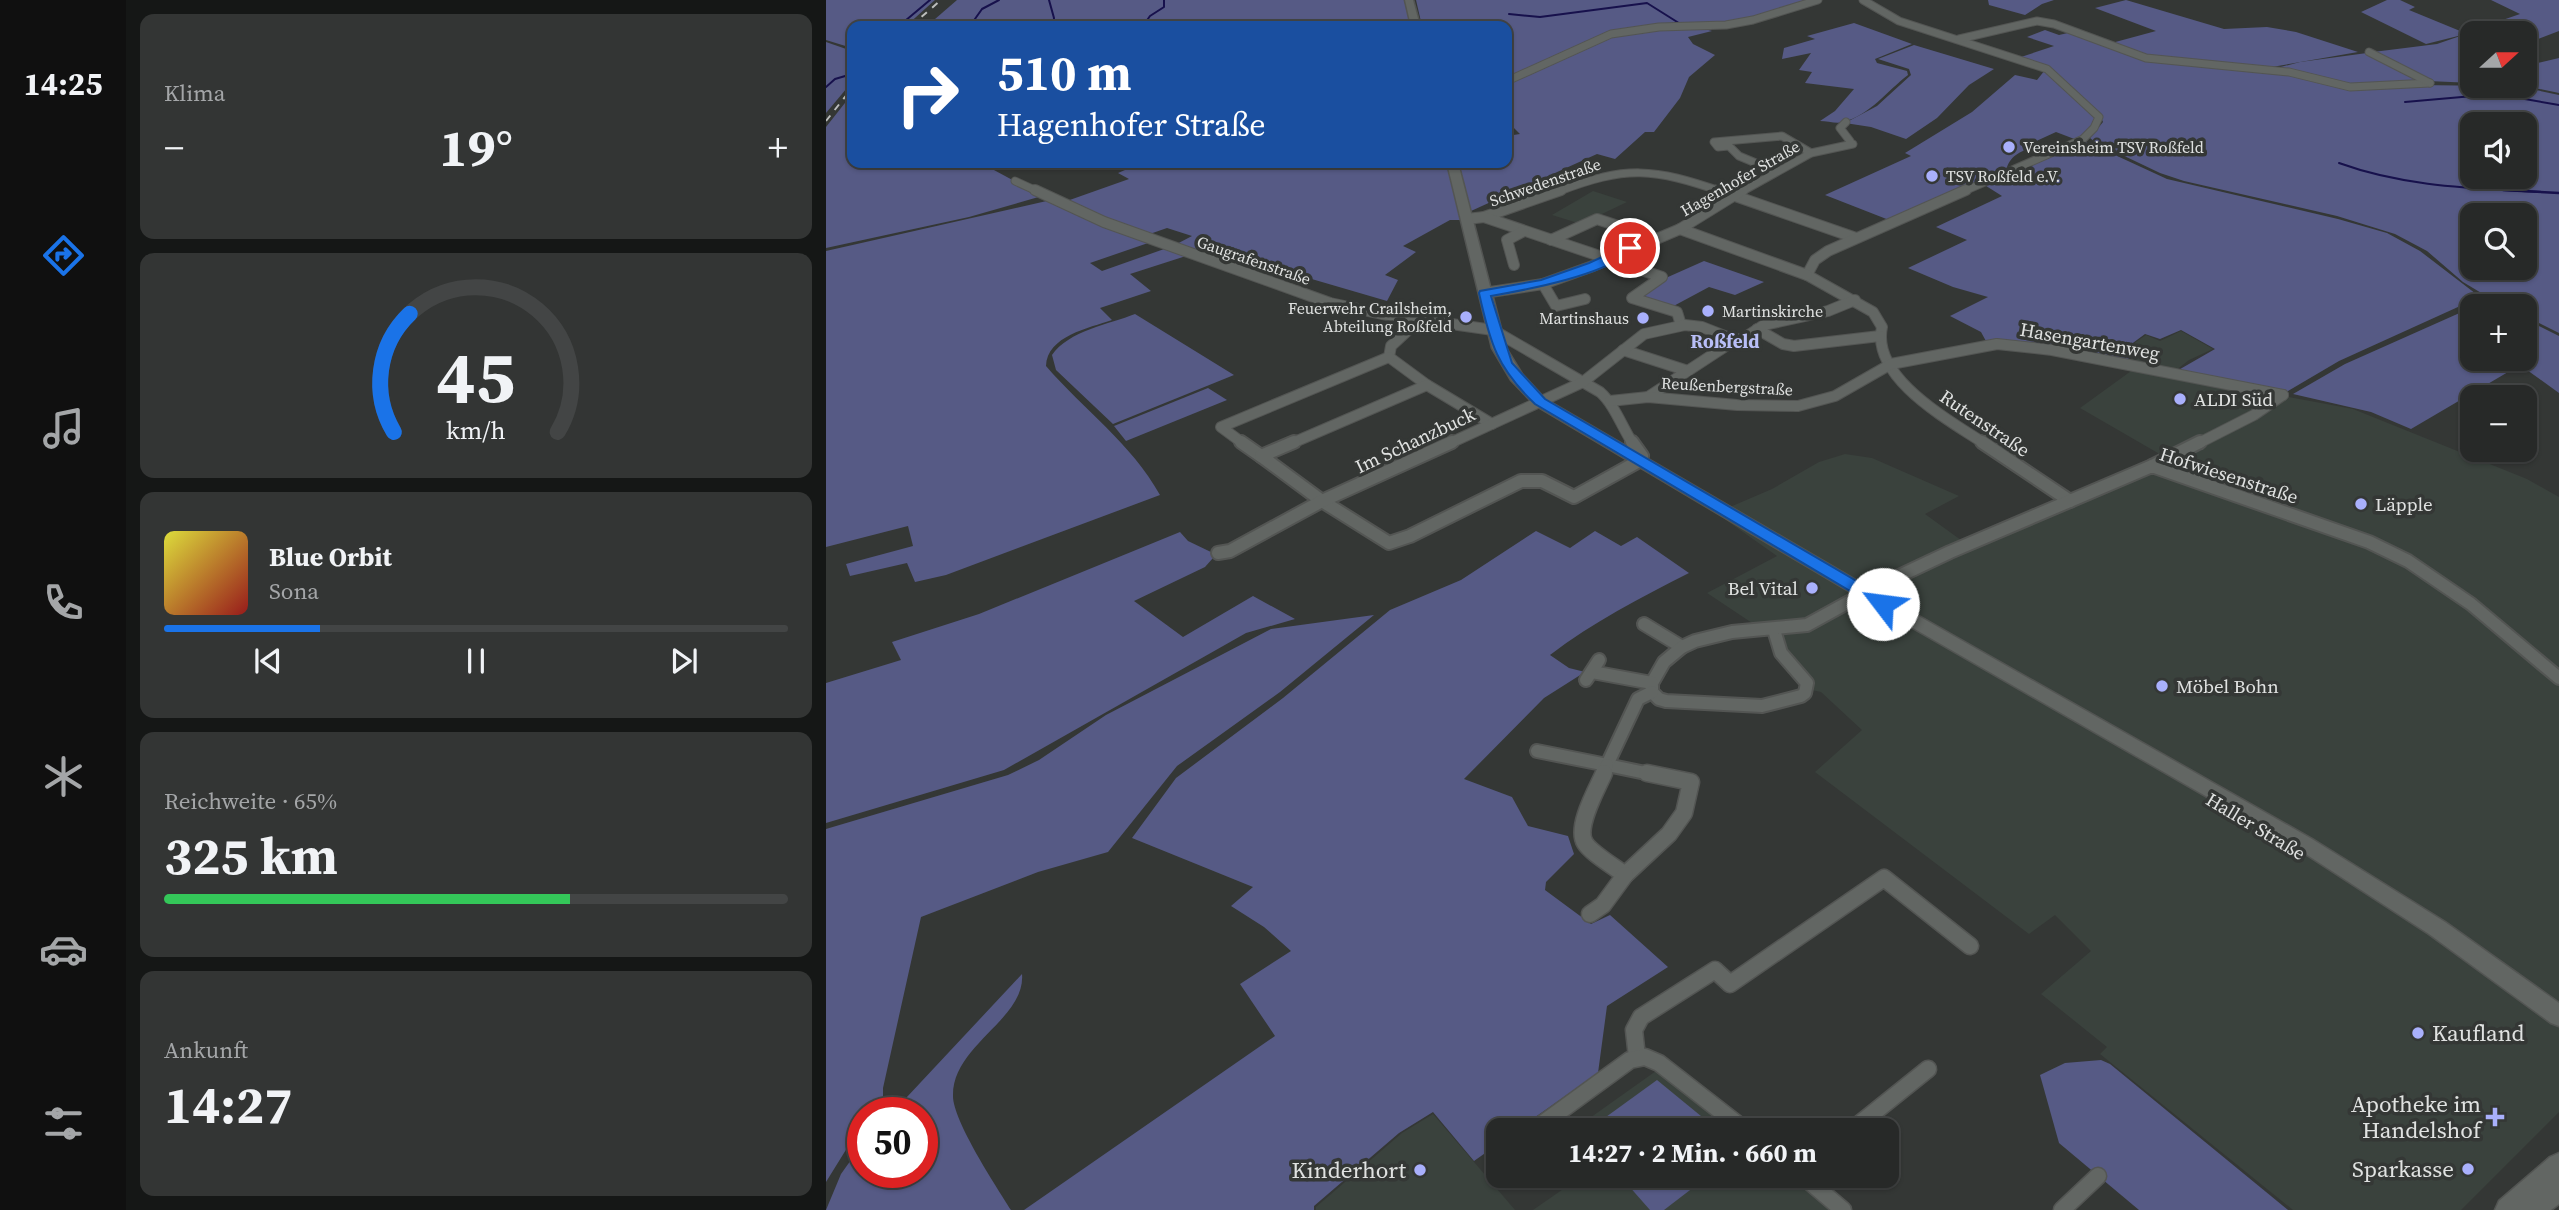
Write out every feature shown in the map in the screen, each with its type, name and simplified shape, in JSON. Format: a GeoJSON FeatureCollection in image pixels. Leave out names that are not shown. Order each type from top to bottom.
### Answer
{"type":"FeatureCollection","features":[{"type":"Feature","properties":{"kind":"main road"},"geometry":{"type":"LineString","coordinates":[[1409,0],[1415,21]]}},
{"type":"Feature","properties":{"kind":"main road","name":"Haller Straße"},"geometry":{"type":"LineString","coordinates":[[1453,168],[1501,353],[1523,385],[1540,402],[1859,597],[1996,665],[2347,870],[2437,928],[2559,1016]]}},
{"type":"Feature","properties":{"kind":"main road","name":"Haller Straße"},"geometry":{"type":"LineString","coordinates":[[1943,638],[1989,670],[2370,895],[2559,1029]]}},
{"type":"Feature","properties":{"kind":"main road"},"geometry":{"type":"LineString","coordinates":[[2508,1210],[2559,1166]]}},
{"type":"Feature","properties":{"kind":"main road"},"geometry":{"type":"LineString","coordinates":[[2531,1210],[2559,1188]]}},
{"type":"Feature","properties":{"kind":"street"},"geometry":{"type":"LineString","coordinates":[[1512,79],[1611,34],[1659,27],[1726,25],[1753,20],[1818,0]]}},
{"type":"Feature","properties":{"kind":"street"},"geometry":{"type":"LineString","coordinates":[[1807,275],[1815,260],[1856,238],[2084,139],[2099,117],[2047,69],[1899,21],[1863,0]]}},
{"type":"Feature","properties":{"kind":"street"},"geometry":{"type":"LineString","coordinates":[[1959,39],[2037,21],[2054,24],[2146,58],[2165,61],[2288,72],[2350,87],[2430,83],[2369,52]]}},
{"type":"Feature","properties":{"kind":"street","name":"Hagenhofer Straße"},"geometry":{"type":"LineString","coordinates":[[1485,293],[1543,284],[1680,229],[1775,171],[1811,153],[1852,143],[1840,128],[1846,122]]}},
{"type":"Feature","properties":{"kind":"street"},"geometry":{"type":"LineString","coordinates":[[1775,171],[1739,156],[1727,143],[1782,136],[1811,153]]}},
{"type":"Feature","properties":{"kind":"street","name":"Schwedenstraße"},"geometry":{"type":"LineString","coordinates":[[1483,218],[1512,210],[1577,183],[1623,172],[1643,171],[1674,175],[1856,238]]}},
{"type":"Feature","properties":{"kind":"street","name":"Gaugrafenstraße"},"geometry":{"type":"LineString","coordinates":[[1015,181],[1104,222],[1330,303],[1419,320],[1493,330]]}},
{"type":"Feature","properties":{"kind":"street"},"geometry":{"type":"LineString","coordinates":[[1467,219],[1483,218],[1662,277],[1632,298],[1677,312],[1681,325]]}},
{"type":"Feature","properties":{"kind":"street"},"geometry":{"type":"LineString","coordinates":[[1551,240],[1597,219],[1654,238]]}},
{"type":"Feature","properties":{"kind":"street"},"geometry":{"type":"LineString","coordinates":[[1680,229],[1807,275],[1855,300],[1880,320],[1880,336],[1891,364]]}},
{"type":"Feature","properties":{"kind":"street"},"geometry":{"type":"LineString","coordinates":[[1514,265],[1507,240],[1524,231]]}},
{"type":"Feature","properties":{"kind":"street"},"geometry":{"type":"LineString","coordinates":[[1543,284],[1556,306],[1585,299]]}},
{"type":"Feature","properties":{"kind":"street"},"geometry":{"type":"LineString","coordinates":[[1648,397],[1735,340],[1764,325],[1828,311],[1855,300]]}},
{"type":"Feature","properties":{"kind":"street"},"geometry":{"type":"LineString","coordinates":[[1419,320],[1391,346],[1389,357],[1221,427],[1322,501],[1389,543],[1410,536],[1521,481],[1546,481],[1574,497],[1639,461],[1642,456],[1618,422],[1610,401],[1583,382],[1493,330]]}},
{"type":"Feature","properties":{"kind":"street"},"geometry":{"type":"LineString","coordinates":[[1492,424],[1583,382],[1644,334],[1681,325],[1702,327],[1735,340]]}},
{"type":"Feature","properties":{"kind":"street"},"geometry":{"type":"LineString","coordinates":[[1757,329],[1783,344],[1794,346],[1880,336]]}},
{"type":"Feature","properties":{"kind":"street","name":"Hasengartenweg"},"geometry":{"type":"LineString","coordinates":[[1891,364],[1997,344],[2052,351],[2283,395],[2254,415],[2152,466]]}},
{"type":"Feature","properties":{"kind":"street"},"geometry":{"type":"LineString","coordinates":[[1501,353],[1521,348]]}},
{"type":"Feature","properties":{"kind":"street"},"geometry":{"type":"LineString","coordinates":[[1623,350],[1688,371]]}},
{"type":"Feature","properties":{"kind":"street","name":"Im Schanzbuck"},"geometry":{"type":"LineString","coordinates":[[1389,357],[1427,385],[1492,424]]}},
{"type":"Feature","properties":{"kind":"street","name":"Reußenbergstraße"},"geometry":{"type":"LineString","coordinates":[[1610,401],[1648,397],[1737,405],[1798,406],[1835,396],[1891,364]]}},
{"type":"Feature","properties":{"kind":"street","name":"Rutenstraße"},"geometry":{"type":"LineString","coordinates":[[1891,364],[1892,372],[1917,398],[2070,501]]}},
{"type":"Feature","properties":{"kind":"street"},"geometry":{"type":"LineString","coordinates":[[1261,456],[1427,385]]}},
{"type":"Feature","properties":{"kind":"street","name":"Im Schanzbuck"},"geometry":{"type":"LineString","coordinates":[[1218,553],[1245,544],[1322,501],[1492,424]]}},
{"type":"Feature","properties":{"kind":"street","name":"Hofwiesenstraße"},"geometry":{"type":"LineString","coordinates":[[1682,648],[1719,634],[1773,630],[1815,623],[1859,597],[1950,552],[2152,466],[2358,538],[2408,561],[2471,604],[2559,678]]}},
{"type":"Feature","properties":{"kind":"street"},"geometry":{"type":"LineString","coordinates":[[1625,875],[1585,843],[1582,826],[1636,702],[1652,688],[1664,662],[1682,648],[1644,624]]}},
{"type":"Feature","properties":{"kind":"street"},"geometry":{"type":"LineString","coordinates":[[1592,670],[1652,688],[1659,699],[1666,701],[1762,706],[1801,696],[1807,689],[1807,683],[1781,652],[1773,637],[1773,630]]}},
{"type":"Feature","properties":{"kind":"street"},"geometry":{"type":"LineString","coordinates":[[1537,751],[1690,782],[1684,813],[1669,834],[1625,875],[1603,905],[1590,914]]}},
{"type":"Feature","properties":{"kind":"street"},"geometry":{"type":"LineString","coordinates":[[1637,1057],[1634,1030],[1641,1017],[1715,970],[1730,984],[1884,878],[1970,946]]}},
{"type":"Feature","properties":{"kind":"street"},"geometry":{"type":"LineString","coordinates":[[1555,1118],[1637,1057],[1653,1059],[1660,1063],[1730,1118]]}},
{"type":"Feature","properties":{"kind":"street"},"geometry":{"type":"LineString","coordinates":[[1867,1118],[1928,1069]]}},
{"type":"Feature","properties":{"kind":"street"},"geometry":{"type":"LineString","coordinates":[[2062,1210],[2098,1176]]}},
{"type":"Feature","properties":{"kind":"street"},"geometry":{"type":"LineString","coordinates":[[1816,1188],[1843,1210]]}},
{"type":"Feature","properties":{"kind":"shaded area"},"geometry":{"type":"Polygon","coordinates":[[[826,0],[935,0],[912,21],[847,21],[847,46],[826,40],[826,0]]]}},
{"type":"Feature","properties":{"kind":"shaded area"},"geometry":{"type":"Polygon","coordinates":[[[957,0],[1404,0],[1410,21],[933,21],[957,0]]]}},
{"type":"Feature","properties":{"kind":"shaded area"},"geometry":{"type":"Polygon","coordinates":[[[1416,0],[1815,0],[1731,23],[1630,30],[1697,27],[1712,31],[1688,37],[1693,44],[1715,55],[1689,77],[1680,98],[1654,132],[1645,132],[1615,159],[1597,154],[1471,211],[1460,168],[1512,168],[1512,135],[1520,134],[1512,126],[1512,82],[1598,40],[1628,31],[1594,39],[1512,78],[1512,21],[1421,21],[1416,0]]]}},
{"type":"Feature","properties":{"kind":"shaded area"},"geometry":{"type":"Polygon","coordinates":[[[1988,0],[2054,0],[2025,15],[1989,5],[1988,0]]]}},
{"type":"Feature","properties":{"kind":"shaded area"},"geometry":{"type":"Polygon","coordinates":[[[2126,0],[2224,29],[2267,27],[2296,32],[2358,52],[2272,67],[2164,60],[2108,44],[2156,31],[2095,8],[2126,0]]]}},
{"type":"Feature","properties":{"kind":"shaded area"},"geometry":{"type":"Polygon","coordinates":[[[2387,0],[2400,0],[2415,7],[2409,10],[2460,31],[2460,36],[2426,44],[2361,12],[2387,0]]]}},
{"type":"Feature","properties":{"kind":"shaded area"},"geometry":{"type":"Polygon","coordinates":[[[2491,0],[2559,0],[2559,31],[2538,39],[2538,21],[2500,21],[2520,14],[2491,0]]]}},
{"type":"Feature","properties":{"kind":"shaded area"},"geometry":{"type":"Polygon","coordinates":[[[1854,23],[1912,44],[1875,59],[1877,63],[1907,71],[1908,75],[1853,119],[1841,123],[1820,121],[1835,111],[1854,89],[1805,83],[1812,72],[1799,70],[1811,53],[1782,59],[1784,48],[1815,39],[1807,36],[1854,23]]]}},
{"type":"Feature","properties":{"kind":"shaded area"},"geometry":{"type":"Polygon","coordinates":[[[2045,30],[2059,35],[2072,32],[2133,55],[2278,71],[2334,84],[2460,86],[2460,98],[2538,98],[2538,90],[2559,95],[2559,333],[2537,322],[2537,294],[2483,294],[2461,280],[2537,280],[2537,203],[2460,203],[2460,279],[2427,251],[2395,234],[2337,216],[2184,181],[2160,173],[2095,142],[2090,138],[2103,122],[2099,113],[2053,70],[2018,58],[2054,46],[2027,37],[2045,30]]]}},
{"type":"Feature","properties":{"kind":"shaded area"},"geometry":{"type":"Polygon","coordinates":[[[2460,36],[2460,82],[2428,81],[2373,52],[2437,44],[2460,36]]]}},
{"type":"Feature","properties":{"kind":"shaded area"},"geometry":{"type":"Polygon","coordinates":[[[826,42],[847,49],[847,88],[826,113],[826,42]]]}},
{"type":"Feature","properties":{"kind":"shaded area"},"geometry":{"type":"Polygon","coordinates":[[[1914,45],[1994,69],[1969,85],[1937,118],[1906,139],[1871,127],[1845,123],[1877,106],[1911,75],[1909,69],[1878,59],[1914,45]]]}},
{"type":"Feature","properties":{"kind":"shaded area"},"geometry":{"type":"Polygon","coordinates":[[[2367,53],[2427,83],[2367,87],[2273,69],[2300,62],[2367,53]]]}},
{"type":"Feature","properties":{"kind":"shaded area"},"geometry":{"type":"Polygon","coordinates":[[[2559,58],[2559,93],[2538,89],[2538,63],[2559,58]]]}},
{"type":"Feature","properties":{"kind":"shaded area"},"geometry":{"type":"Polygon","coordinates":[[[2045,70],[2095,114],[2095,123],[2077,140],[2056,132],[2032,143],[2037,145],[2017,154],[2006,171],[1889,220],[1825,195],[1911,156],[1905,153],[1972,112],[2015,75],[2037,80],[2045,70]]]}},
{"type":"Feature","properties":{"kind":"shaded area"},"geometry":{"type":"Polygon","coordinates":[[[847,100],[847,168],[990,168],[1042,196],[969,217],[826,248],[826,127],[847,100]]]}},
{"type":"Feature","properties":{"kind":"shaded area"},"geometry":{"type":"Polygon","coordinates":[[[2082,142],[2089,143],[2167,179],[2387,233],[2420,251],[2476,294],[2460,294],[2460,306],[2339,361],[2288,391],[2279,392],[2175,372],[2215,349],[2181,330],[2160,339],[2145,334],[2126,348],[2138,354],[2122,362],[1987,343],[1981,332],[1950,316],[1988,297],[1953,287],[1908,268],[1967,240],[1936,227],[2002,196],[1983,184],[2082,142]]]}},
{"type":"Feature","properties":{"kind":"shaded area"},"geometry":{"type":"Polygon","coordinates":[[[1120,168],[1447,168],[1461,220],[1450,220],[1403,246],[1416,252],[1385,275],[1398,280],[1387,301],[1274,268],[1260,266],[1247,272],[1171,247],[1192,236],[1167,228],[1144,236],[1064,202],[1129,179],[1118,173],[1125,170],[1120,168]]]}},
{"type":"Feature","properties":{"kind":"shaded area"},"geometry":{"type":"Polygon","coordinates":[[[1593,191],[1627,202],[1581,224],[1552,215],[1593,191]]]}},
{"type":"Feature","properties":{"kind":"shaded area"},"geometry":{"type":"Polygon","coordinates":[[[1051,200],[1151,242],[1090,263],[1102,271],[1167,248],[1186,256],[1130,274],[1151,291],[1100,308],[1112,320],[1061,340],[1048,356],[1046,366],[1121,443],[1160,495],[946,575],[915,582],[907,563],[850,576],[846,564],[913,546],[908,526],[826,547],[826,251],[1051,200]]]}},
{"type":"Feature","properties":{"kind":"shaded area"},"geometry":{"type":"Polygon","coordinates":[[[1704,261],[1764,282],[1735,295],[1709,287],[1668,309],[1635,298],[1668,277],[1704,261]]]}},
{"type":"Feature","properties":{"kind":"shaded area"},"geometry":{"type":"Polygon","coordinates":[[[2460,313],[2460,371],[2510,371],[2486,385],[2460,385],[2460,400],[2411,429],[2371,412],[2293,394],[2345,364],[2460,313]]]}},
{"type":"Feature","properties":{"kind":"shaded area"},"geometry":{"type":"Polygon","coordinates":[[[1135,314],[1234,375],[1113,424],[1056,370],[1052,355],[1079,334],[1135,314]]]}},
{"type":"Feature","properties":{"kind":"shaded area"},"geometry":{"type":"Polygon","coordinates":[[[2537,325],[2559,336],[2559,393],[2528,371],[2537,371],[2537,325]]]}},
{"type":"Feature","properties":{"kind":"shaded area"},"geometry":{"type":"Polygon","coordinates":[[[2181,331],[2213,349],[2189,360],[2170,375],[2353,409],[2460,452],[2460,462],[2485,462],[2527,479],[2559,497],[2559,1112],[2461,1210],[2293,1210],[2100,1054],[2107,1047],[2041,994],[2091,951],[2055,915],[2029,934],[1815,772],[1862,730],[1821,692],[1807,689],[1773,637],[1707,593],[1777,556],[1716,513],[1772,489],[1819,462],[1845,454],[1872,458],[1959,496],[1925,514],[1965,543],[2163,456],[2080,408],[2138,366],[2123,362],[2139,354],[2127,348],[2146,335],[2160,341],[2181,331]]]}},
{"type":"Feature","properties":{"kind":"shaded area"},"geometry":{"type":"Polygon","coordinates":[[[1208,388],[1227,400],[1126,441],[1114,426],[1208,388]]]}},
{"type":"Feature","properties":{"kind":"shaded area"},"geometry":{"type":"Polygon","coordinates":[[[1536,531],[1570,548],[1595,531],[1621,546],[1637,537],[1689,573],[1600,621],[1550,655],[1569,668],[1585,672],[1544,698],[1464,779],[1512,797],[1528,826],[1568,836],[1574,854],[1546,882],[1545,890],[1591,924],[1610,915],[1668,967],[1607,1006],[1598,1073],[1534,1118],[1486,1118],[1486,1152],[1474,1161],[1433,1112],[1399,1133],[1314,1206],[1314,1210],[1024,1210],[1275,1036],[1240,984],[1291,951],[1264,927],[1231,906],[1253,887],[1132,838],[1176,778],[1283,698],[1390,610],[1461,580],[1536,531]]]}},
{"type":"Feature","properties":{"kind":"shaded area"},"geometry":{"type":"Polygon","coordinates":[[[1180,532],[1188,541],[1213,553],[1213,558],[1205,567],[1134,601],[1183,637],[1253,596],[1295,619],[1246,633],[1004,770],[826,823],[826,683],[901,660],[892,642],[979,614],[1180,532]]]}},
{"type":"Feature","properties":{"kind":"shaded area"},"geometry":{"type":"Polygon","coordinates":[[[1374,615],[1280,692],[1177,766],[1108,852],[1038,872],[921,917],[883,1097],[847,1097],[847,1148],[826,1182],[826,829],[1008,775],[1039,760],[1106,715],[1271,629],[1374,615]]]}},
{"type":"Feature","properties":{"kind":"shaded area"},"geometry":{"type":"Polygon","coordinates":[[[1022,974],[1020,990],[1013,1005],[964,1062],[956,1078],[953,1096],[967,1137],[1011,1210],[826,1210],[847,1166],[847,1188],[938,1188],[938,1097],[907,1097],[1022,974]]]}},
{"type":"Feature","properties":{"kind":"shaded area"},"geometry":{"type":"Polygon","coordinates":[[[2101,1060],[2110,1064],[2288,1210],[2139,1210],[2059,1143],[2040,1075],[2065,1063],[2101,1060]]]}},
{"type":"Feature","properties":{"kind":"shaded area"},"geometry":{"type":"Polygon","coordinates":[[[1656,1071],[1717,1118],[1590,1118],[1656,1071]]]}},
{"type":"Feature","properties":{"kind":"shaded area"},"geometry":{"type":"Polygon","coordinates":[[[1657,1080],[1703,1118],[1605,1118],[1657,1080]]]}},
{"type":"Feature","properties":{"kind":"shaded area","name":"Kinderhort"},"geometry":{"type":"Polygon","coordinates":[[[1433,1114],[1486,1176],[1486,1188],[1496,1188],[1515,1210],[1316,1210],[1316,1207],[1402,1133],[1433,1114]]]}},
{"type":"Feature","properties":{"kind":"shaded area"},"geometry":{"type":"Polygon","coordinates":[[[1565,1188],[1805,1188],[1833,1210],[1533,1210],[1565,1188]]]}},
{"type":"Feature","properties":{"kind":"shaded area"},"geometry":{"type":"Polygon","coordinates":[[[1631,1188],[1693,1188],[1664,1210],[1650,1210],[1631,1188]]]}},
{"type":"Feature","properties":{"kind":"waterway"},"geometry":{"type":"LineString","coordinates":[[905,21],[930,0]]}},
{"type":"Feature","properties":{"kind":"waterway"},"geometry":{"type":"LineString","coordinates":[[974,21],[982,9],[999,0]]}},
{"type":"Feature","properties":{"kind":"waterway"},"geometry":{"type":"LineString","coordinates":[[1049,0],[1054,21]]}},
{"type":"Feature","properties":{"kind":"waterway"},"geometry":{"type":"LineString","coordinates":[[1146,21],[1164,7],[1164,0]]}},
{"type":"Feature","properties":{"kind":"waterway"},"geometry":{"type":"LineString","coordinates":[[1509,14],[1540,17],[1647,3],[1682,25]]}},
{"type":"Feature","properties":{"kind":"waterway"},"geometry":{"type":"LineString","coordinates":[[826,87],[835,79],[847,75]]}},
{"type":"Feature","properties":{"kind":"waterway"},"geometry":{"type":"LineString","coordinates":[[2405,102],[2496,94],[2559,105]]}},
{"type":"Feature","properties":{"kind":"waterway"},"geometry":{"type":"LineString","coordinates":[[2339,163],[2414,182],[2541,192]]}},
{"type":"Feature","properties":{"kind":"waterway"},"geometry":{"type":"LineString","coordinates":[[2503,190],[2559,193]]}},
{"type":"Feature","properties":{"kind":"railway"},"geometry":{"type":"LineString","coordinates":[[917,21],[941,0]]}},
{"type":"Feature","properties":{"kind":"railway"},"geometry":{"type":"LineString","coordinates":[[826,121],[847,94]]}},
{"type":"Feature","properties":{"kind":"place","name":"Vereinsheim TSV Roßfeld"},"geometry":{"type":"Point","coordinates":[2009,147]}},
{"type":"Feature","properties":{"kind":"place","name":"TSV Roßfeld e.V."},"geometry":{"type":"Point","coordinates":[1932,176]}},
{"type":"Feature","properties":{"kind":"place","name":"Martinskirche"},"geometry":{"type":"Point","coordinates":[1708,311]}},
{"type":"Feature","properties":{"kind":"place","name":"Feuerwehr Crailsheim, Abteilung Roßfeld"},"geometry":{"type":"Point","coordinates":[1466,317]}},
{"type":"Feature","properties":{"kind":"place","name":"Martinshaus"},"geometry":{"type":"Point","coordinates":[1643,318]}},
{"type":"Feature","properties":{"kind":"place","name":"ALDI Süd"},"geometry":{"type":"Point","coordinates":[2180,399]}},
{"type":"Feature","properties":{"kind":"place","name":"Läpple"},"geometry":{"type":"Point","coordinates":[2361,504]}},
{"type":"Feature","properties":{"kind":"place","name":"Bel Vital"},"geometry":{"type":"Point","coordinates":[1812,588]}},
{"type":"Feature","properties":{"kind":"place","name":"Möbel Bohn"},"geometry":{"type":"Point","coordinates":[2162,686]}},
{"type":"Feature","properties":{"kind":"place","name":"Kaufland"},"geometry":{"type":"Point","coordinates":[2418,1033]}},
{"type":"Feature","properties":{"kind":"place","name":"Apotheke im Handelshof"},"geometry":{"type":"Point","coordinates":[2495,1117]}},
{"type":"Feature","properties":{"kind":"place","name":"Sparkasse"},"geometry":{"type":"Point","coordinates":[2468,1169]}},
{"type":"Feature","properties":{"kind":"place","name":"Kinderhort"},"geometry":{"type":"Point","coordinates":[1420,1170]}},
{"type":"Feature","properties":{"kind":"district","name":"Roßfeld"},"geometry":{"type":"Point","coordinates":[1725,341]}},
{"type":"Feature","properties":{"kind":"route"},"geometry":{"type":"LineString","coordinates":[[1630,248],[1593,266],[1543,284],[1485,293],[1493,330],[1506,363],[1540,402],[1883,604]]}}]}
